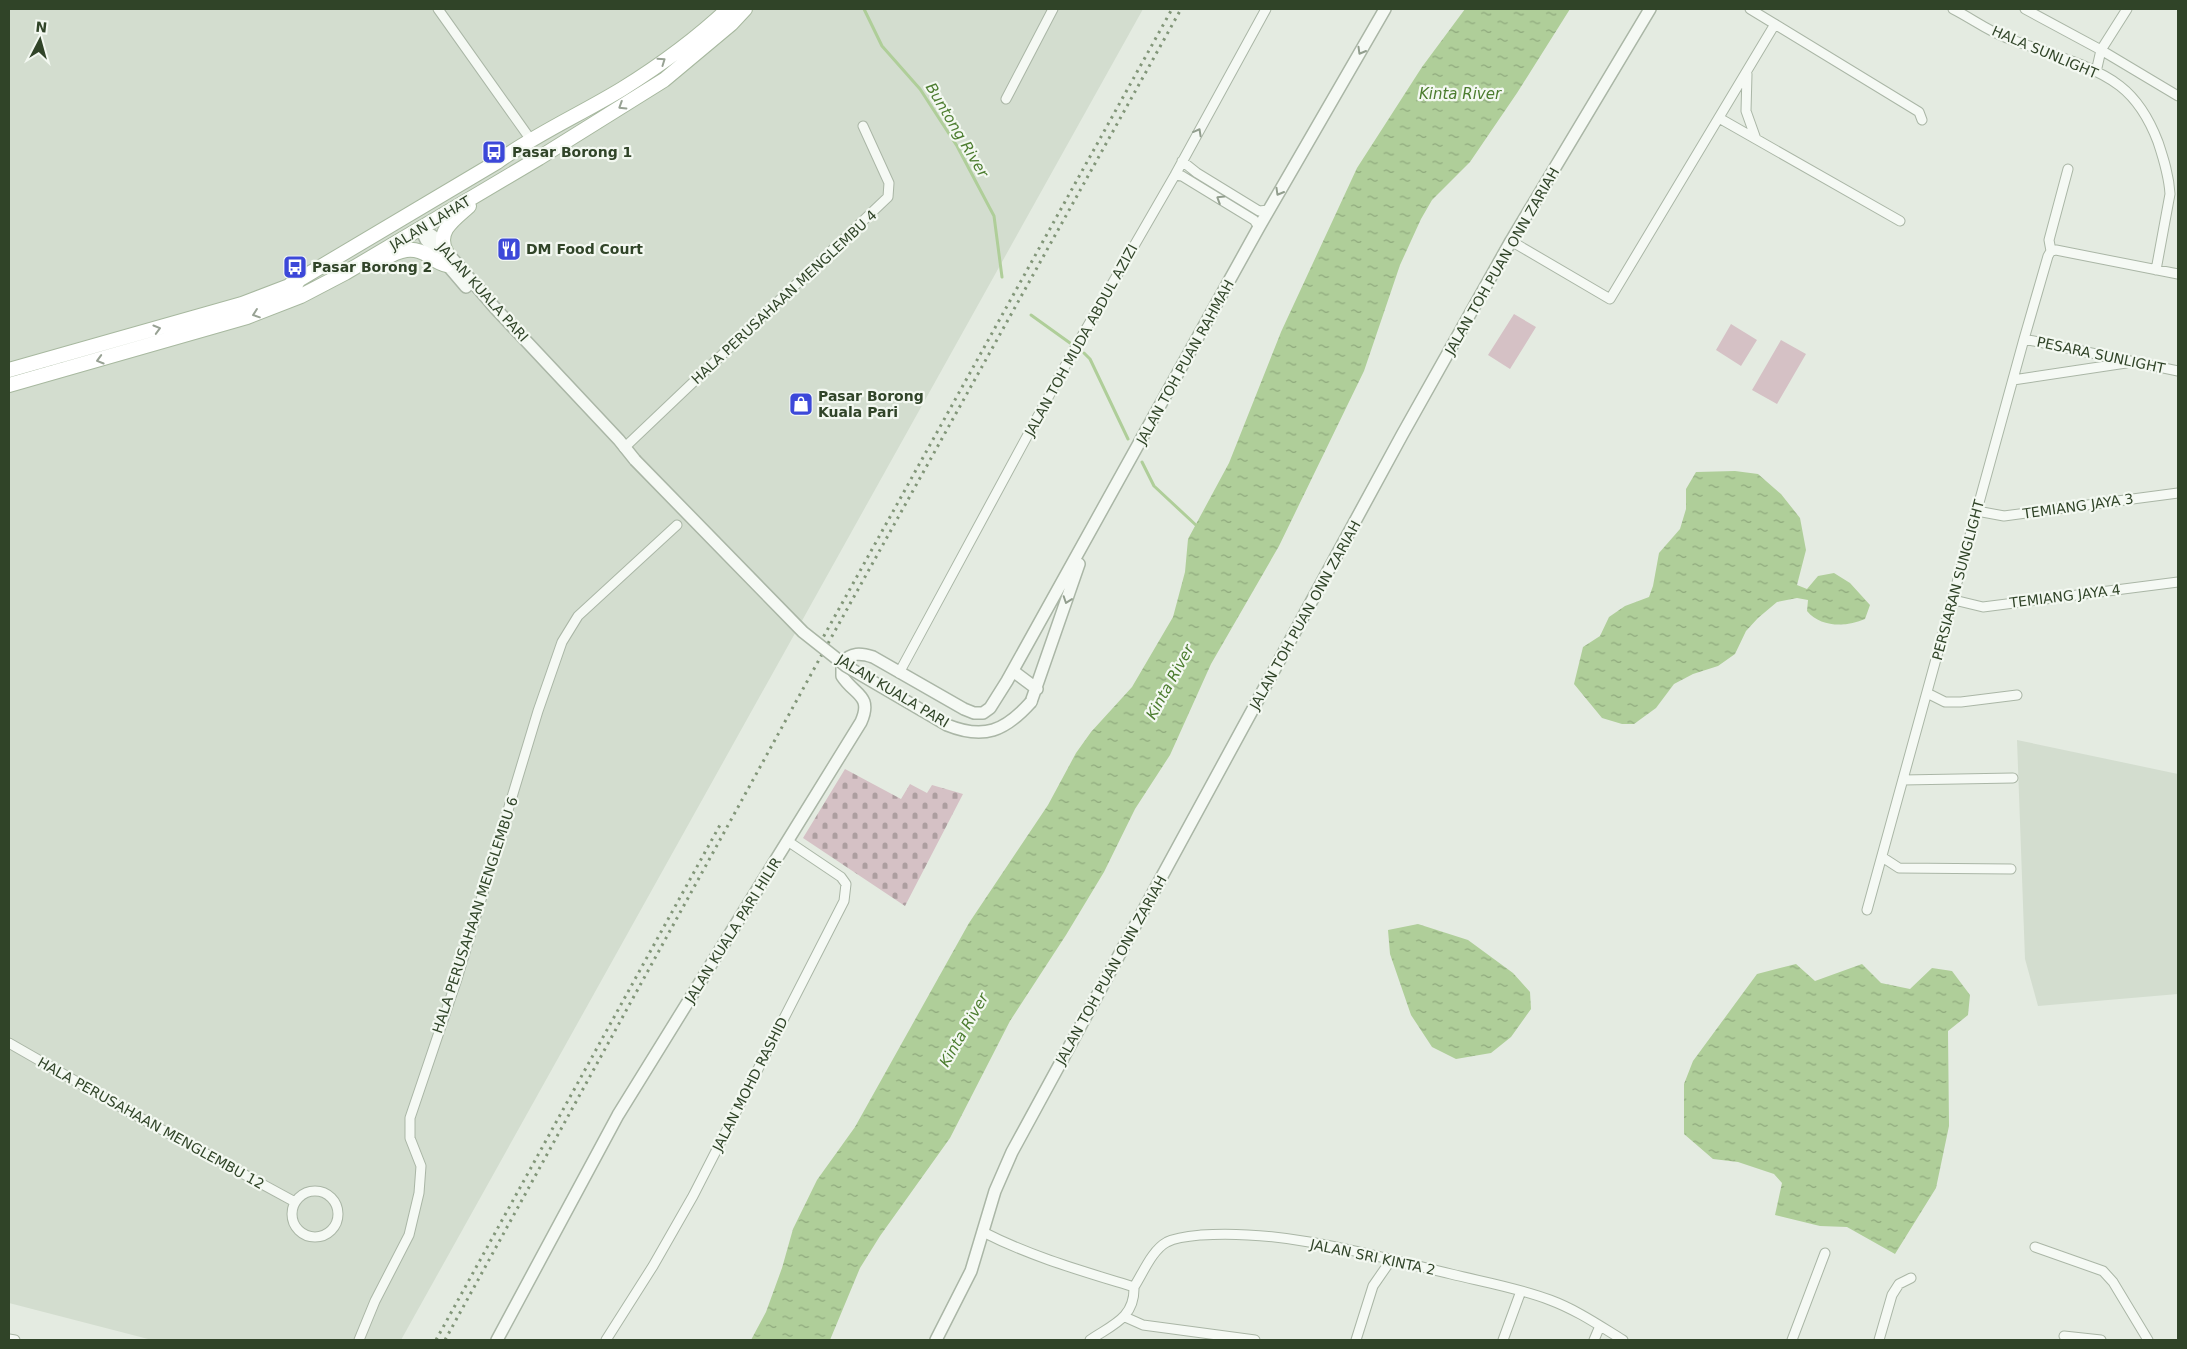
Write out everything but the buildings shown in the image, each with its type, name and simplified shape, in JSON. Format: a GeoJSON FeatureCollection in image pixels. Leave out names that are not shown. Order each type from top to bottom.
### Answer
{"type":"FeatureCollection","features":[{"type":"Feature","properties":{"kind":"main road"},"geometry":{"type":"LineString","coordinates":[[290,286],[531,140],[623,88],[702,34],[728,9]]}},
{"type":"Feature","properties":{"kind":"main road","name":"JALAN LAHAT"},"geometry":{"type":"LineString","coordinates":[[9,385],[247,317],[302,296],[539,158],[664,80],[731,24],[745,9]]}},
{"type":"Feature","properties":{"kind":"main road"},"geometry":{"type":"LineString","coordinates":[[9,370],[242,304],[323,274],[400,228],[409,226],[421,228],[430,211],[516,156],[527,147],[531,140]]}},
{"type":"Feature","properties":{"kind":"main road"},"geometry":{"type":"LineString","coordinates":[[302,296],[345,280],[407,249],[417,250],[441,264],[446,258],[442,237],[445,230],[481,192]]}},
{"type":"Feature","properties":{"kind":"street"},"geometry":{"type":"LineString","coordinates":[[438,9],[531,140]]}},
{"type":"Feature","properties":{"kind":"street"},"geometry":{"type":"LineString","coordinates":[[1006,99],[1053,9]]}},
{"type":"Feature","properties":{"kind":"street","name":"JALAN TOH MUDA ABDUL AZIZI"},"geometry":{"type":"LineString","coordinates":[[899,673],[1071,355],[1175,175],[1266,9]]}},
{"type":"Feature","properties":{"kind":"street","name":"JALAN TOH PUAN RAHMAH"},"geometry":{"type":"LineString","coordinates":[[983,712],[990,708],[1013,671],[1268,210],[1385,9]]}},
{"type":"Feature","properties":{"kind":"street","name":"JALAN TOH PUAN ONN ZARIAH"},"geometry":{"type":"LineString","coordinates":[[936,1340],[971,1271],[995,1191],[1012,1152],[1402,435],[1511,241],[1650,9]]}},
{"type":"Feature","properties":{"kind":"street"},"geometry":{"type":"LineString","coordinates":[[1750,9],[1919,112],[1922,120]]}},
{"type":"Feature","properties":{"kind":"street","name":"HALA SUNLIGHT"},"geometry":{"type":"LineString","coordinates":[[1953,9],[2004,37],[2096,72],[2120,86],[2142,109],[2152,126],[2165,165],[2170,194],[2156,270]]}},
{"type":"Feature","properties":{"kind":"street"},"geometry":{"type":"LineString","coordinates":[[2025,9],[2101,50],[2178,96]]}},
{"type":"Feature","properties":{"kind":"street"},"geometry":{"type":"LineString","coordinates":[[2096,72],[2101,50],[2127,9]]}},
{"type":"Feature","properties":{"kind":"street"},"geometry":{"type":"LineString","coordinates":[[1511,241],[1610,299],[1775,24]]}},
{"type":"Feature","properties":{"kind":"street"},"geometry":{"type":"LineString","coordinates":[[1748,69],[1746,111],[1756,139]]}},
{"type":"Feature","properties":{"kind":"street"},"geometry":{"type":"LineString","coordinates":[[1719,118],[1900,221]]}},
{"type":"Feature","properties":{"kind":"street","name":"HALA PERUSAHAAN MENGLEMBU 4"},"geometry":{"type":"LineString","coordinates":[[624,448],[888,197],[889,183],[863,126]]}},
{"type":"Feature","properties":{"kind":"street"},"geometry":{"type":"LineString","coordinates":[[1182,161],[1197,174],[1260,211],[1268,210]]}},
{"type":"Feature","properties":{"kind":"street","name":"PERSIARAN SUNGLIGHT"},"geometry":{"type":"LineString","coordinates":[[1867,910],[1954,600],[2024,339],[2051,251],[2049,240],[2068,169]]}},
{"type":"Feature","properties":{"kind":"street"},"geometry":{"type":"LineString","coordinates":[[1191,182],[1197,174]]}},
{"type":"Feature","properties":{"kind":"street"},"geometry":{"type":"LineString","coordinates":[[1175,175],[1182,176],[1254,220],[1259,227]]}},
{"type":"Feature","properties":{"kind":"street","name":"JALAN KUALA PARI"},"geometry":{"type":"LineString","coordinates":[[421,228],[432,236],[446,258],[619,440],[635,460],[803,632],[846,666],[948,725],[962,730],[986,733],[1009,723],[1030,702],[1088,538]]}},
{"type":"Feature","properties":{"kind":"street"},"geometry":{"type":"LineString","coordinates":[[2051,251],[2056,250],[2178,274]]}},
{"type":"Feature","properties":{"kind":"street","name":"PESARA SUNLIGHT"},"geometry":{"type":"LineString","coordinates":[[2024,339],[2178,371]]}},
{"type":"Feature","properties":{"kind":"street"},"geometry":{"type":"LineString","coordinates":[[2013,380],[2133,362]]}},
{"type":"Feature","properties":{"kind":"street","name":"TEMIANG JAYA 3"},"geometry":{"type":"LineString","coordinates":[[1977,511],[2004,516],[2178,493]]}},
{"type":"Feature","properties":{"kind":"street","name":"HALA PERUSAHAAN MENGLEMBU 6"},"geometry":{"type":"LineString","coordinates":[[359,1340],[374,1301],[409,1236],[419,1193],[421,1166],[410,1138],[410,1118],[457,979],[538,711],[562,642],[578,616],[676,525]]}},
{"type":"Feature","properties":{"kind":"street","name":"TEMIANG JAYA 4"},"geometry":{"type":"LineString","coordinates":[[1954,600],[1983,607],[2178,582]]}},
{"type":"Feature","properties":{"kind":"street","name":"JALAN KUALA PARI HILIR"},"geometry":{"type":"LineString","coordinates":[[497,1340],[618,1115],[788,842],[865,714],[865,704],[862,696],[842,676],[842,663],[851,655],[862,654],[874,657],[964,709],[974,713],[983,712]]}},
{"type":"Feature","properties":{"kind":"street"},"geometry":{"type":"LineString","coordinates":[[1013,671],[1036,689]]}},
{"type":"Feature","properties":{"kind":"street"},"geometry":{"type":"LineString","coordinates":[[1927,693],[1945,702],[1961,702],[2017,694]]}},
{"type":"Feature","properties":{"kind":"street"},"geometry":{"type":"LineString","coordinates":[[1903,780],[2013,778]]}},
{"type":"Feature","properties":{"kind":"street","name":"JALAN MOHD RASHID"},"geometry":{"type":"LineString","coordinates":[[606,1340],[653,1266],[701,1182],[844,901],[846,884],[841,877],[788,842]]}},
{"type":"Feature","properties":{"kind":"street"},"geometry":{"type":"LineString","coordinates":[[1882,858],[1899,868],[2011,869]]}},
{"type":"Feature","properties":{"kind":"street","name":"HALA PERUSAHAAN MENGLEMBU 12"},"geometry":{"type":"LineString","coordinates":[[9,1043],[133,1114],[295,1202]]}},
{"type":"Feature","properties":{"kind":"street"},"geometry":{"type":"LineString","coordinates":[[315,1191],[327,1194],[335,1203],[338,1214],[335,1226],[326,1234],[314,1237],[303,1234],[295,1225],[292,1214],[295,1202],[304,1194],[315,1191]]}},
{"type":"Feature","properties":{"kind":"street"},"geometry":{"type":"LineString","coordinates":[[983,1232],[1042,1259],[1134,1287]]}},
{"type":"Feature","properties":{"kind":"street","name":"JALAN SRI KINTA 2"},"geometry":{"type":"LineString","coordinates":[[1125,1317],[1135,1300],[1134,1287],[1155,1253],[1167,1242],[1186,1236],[1216,1234],[1250,1235],[1326,1245],[1521,1291],[1573,1310],[1623,1340]]}},
{"type":"Feature","properties":{"kind":"street"},"geometry":{"type":"LineString","coordinates":[[2035,1247],[2103,1271],[2113,1282],[2148,1340]]}},
{"type":"Feature","properties":{"kind":"street"},"geometry":{"type":"LineString","coordinates":[[1792,1340],[1825,1253]]}},
{"type":"Feature","properties":{"kind":"street"},"geometry":{"type":"LineString","coordinates":[[1356,1340],[1373,1286],[1391,1260]]}},
{"type":"Feature","properties":{"kind":"street"},"geometry":{"type":"LineString","coordinates":[[1879,1340],[1892,1295],[1899,1284],[1911,1278]]}},
{"type":"Feature","properties":{"kind":"street"},"geometry":{"type":"LineString","coordinates":[[1504,1340],[1521,1291]]}},
{"type":"Feature","properties":{"kind":"street"},"geometry":{"type":"LineString","coordinates":[[1090,1340],[1125,1317],[1143,1325],[1179,1336],[1254,1340]]}},
{"type":"Feature","properties":{"kind":"street"},"geometry":{"type":"LineString","coordinates":[[1594,1340],[1600,1326]]}},
{"type":"Feature","properties":{"kind":"street"},"geometry":{"type":"LineString","coordinates":[[2064,1336],[2101,1340]]}},
{"type":"Feature","properties":{"kind":"street"},"geometry":{"type":"LineString","coordinates":[[9,1339],[15,1340]]}},
{"type":"Feature","properties":{"kind":"shaded area"},"geometry":{"type":"Polygon","coordinates":[[[9,9],[1143,9],[401,1340],[152,1340],[9,1303],[9,9]]]}},
{"type":"Feature","properties":{"kind":"shaded area"},"geometry":{"type":"Polygon","coordinates":[[[2017,740],[2178,774],[2178,994],[2038,1006],[2025,959],[2017,740]]]}},
{"type":"Feature","properties":{"kind":"green space"},"geometry":{"type":"Polygon","coordinates":[[[1514,314],[1536,327],[1510,369],[1488,355],[1514,314]]]}},
{"type":"Feature","properties":{"kind":"green space"},"geometry":{"type":"Polygon","coordinates":[[[1731,324],[1757,340],[1741,366],[1716,350],[1731,324]]]}},
{"type":"Feature","properties":{"kind":"green space"},"geometry":{"type":"Polygon","coordinates":[[[1781,340],[1806,354],[1777,404],[1752,390],[1781,340]]]}},
{"type":"Feature","properties":{"kind":"green space"},"geometry":{"type":"Polygon","coordinates":[[[845,769],[901,799],[910,784],[927,793],[932,785],[963,794],[905,906],[803,838],[845,769]]]}},
{"type":"Feature","properties":{"kind":"water","name":"Kinta River"},"geometry":{"type":"Polygon","coordinates":[[[1465,9],[1570,9],[1517,93],[1470,162],[1432,200],[1421,219],[1400,265],[1364,371],[1279,546],[1211,664],[1170,755],[1135,809],[1104,872],[1010,1021],[950,1138],[880,1236],[860,1268],[830,1340],[751,1340],[766,1312],[782,1268],[793,1229],[817,1180],[855,1127],[969,923],[1048,805],[1076,753],[1091,732],[1132,687],[1173,617],[1185,572],[1188,539],[1229,463],[1281,332],[1357,168],[1422,67],[1465,9]]]}},
{"type":"Feature","properties":{"kind":"water"},"geometry":{"type":"Polygon","coordinates":[[[1735,471],[1758,474],[1781,494],[1800,518],[1806,550],[1797,585],[1807,589],[1818,576],[1834,573],[1850,583],[1870,605],[1865,619],[1850,624],[1827,623],[1819,621],[1807,611],[1808,600],[1797,598],[1777,602],[1746,631],[1735,654],[1718,666],[1693,674],[1674,684],[1656,708],[1634,724],[1622,724],[1602,718],[1574,684],[1583,647],[1600,636],[1609,617],[1625,606],[1649,597],[1659,553],[1680,529],[1686,509],[1686,489],[1696,472],[1735,471]]]}},
{"type":"Feature","properties":{"kind":"water"},"geometry":{"type":"Polygon","coordinates":[[[1418,924],[1468,940],[1513,973],[1530,992],[1531,1009],[1511,1037],[1491,1053],[1456,1059],[1432,1047],[1411,1015],[1390,954],[1388,930],[1418,924]]]}},
{"type":"Feature","properties":{"kind":"water"},"geometry":{"type":"Polygon","coordinates":[[[1796,964],[1815,981],[1862,964],[1881,983],[1910,989],[1932,968],[1952,971],[1970,995],[1968,1015],[1948,1031],[1949,1126],[1936,1188],[1895,1254],[1847,1227],[1820,1226],[1775,1215],[1782,1183],[1774,1174],[1738,1162],[1713,1159],[1684,1134],[1684,1084],[1693,1061],[1757,974],[1796,964]]]}},
{"type":"Feature","properties":{"kind":"waterway","name":"Buntong River"},"geometry":{"type":"LineString","coordinates":[[864,9],[882,46],[920,89],[957,146],[994,216],[1002,277]]}},
{"type":"Feature","properties":{"kind":"waterway","name":"Buntong River"},"geometry":{"type":"LineString","coordinates":[[1031,315],[1070,343]]}},
{"type":"Feature","properties":{"kind":"waterway","name":"Buntong River"},"geometry":{"type":"LineString","coordinates":[[1084,353],[1090,359],[1128,439]]}},
{"type":"Feature","properties":{"kind":"waterway"},"geometry":{"type":"LineString","coordinates":[[1142,462],[1154,486],[1198,527]]}},
{"type":"Feature","properties":{"kind":"railway"},"geometry":{"type":"LineString","coordinates":[[820,643],[1172,9]]}},
{"type":"Feature","properties":{"kind":"railway"},"geometry":{"type":"LineString","coordinates":[[445,1340],[831,638],[1181,9]]}},
{"type":"Feature","properties":{"kind":"railway"},"geometry":{"type":"LineString","coordinates":[[436,1340],[720,825]]}},
{"type":"Feature","properties":{"kind":"place","name":"Pasar Borong 1"},"geometry":{"type":"Point","coordinates":[494,152]}},
{"type":"Feature","properties":{"kind":"place","name":"DM Food Court"},"geometry":{"type":"Point","coordinates":[509,249]}},
{"type":"Feature","properties":{"kind":"place","name":"Pasar Borong 2"},"geometry":{"type":"Point","coordinates":[295,267]}},
{"type":"Feature","properties":{"kind":"place","name":"Pasar Borong Kuala Pari"},"geometry":{"type":"Point","coordinates":[801,404]}}]}
